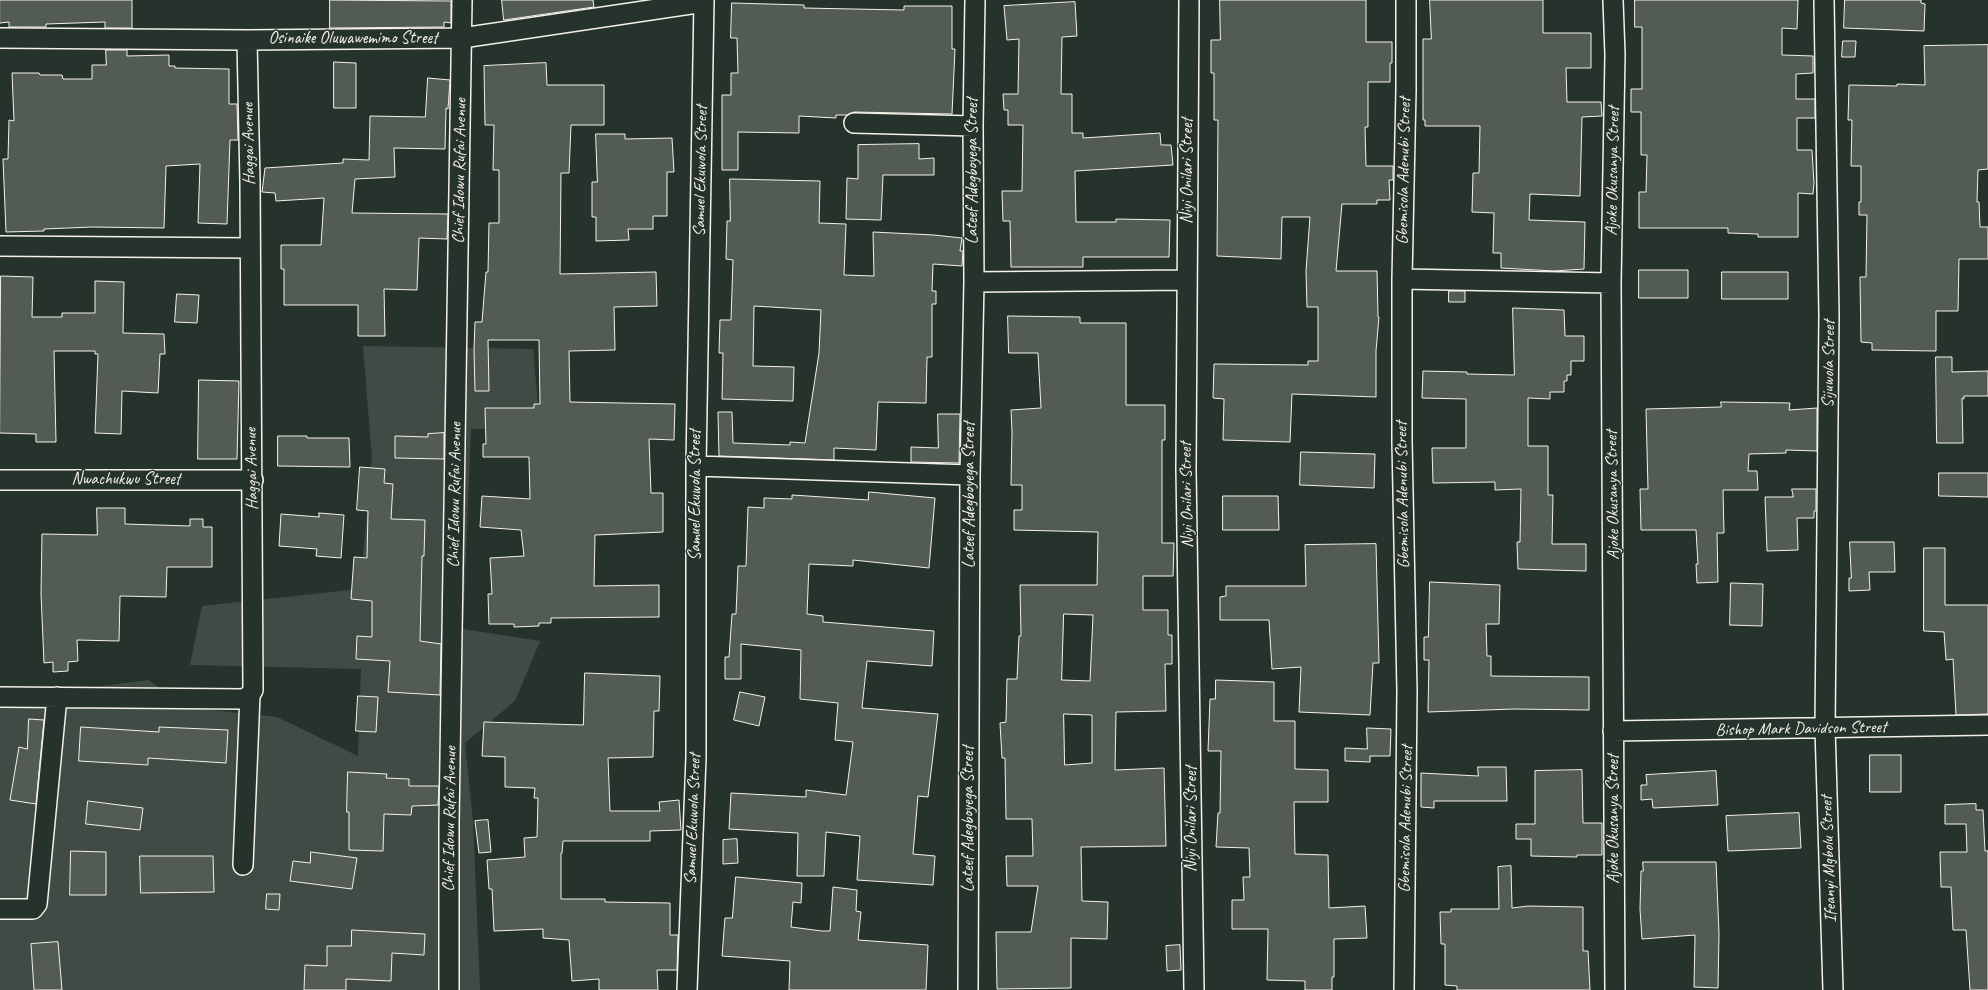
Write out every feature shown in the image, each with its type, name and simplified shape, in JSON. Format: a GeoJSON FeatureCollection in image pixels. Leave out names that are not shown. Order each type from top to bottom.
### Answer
{"type":"FeatureCollection","features":[{"type":"Feature","properties":{"kind":"street","name":"Chief Idowu Rufai Avenue"},"geometry":{"type":"LineString","coordinates":[[449,990],[449,814],[462,0]]}},
{"type":"Feature","properties":{"kind":"street","name":"Lateef Adegboyega Street"},"geometry":{"type":"LineString","coordinates":[[968,990],[970,475],[974,282],[972,126],[975,0]]}},
{"type":"Feature","properties":{"kind":"street","name":"Niyi Onilari Street"},"geometry":{"type":"LineString","coordinates":[[1189,0],[1186,469],[1194,990]]}},
{"type":"Feature","properties":{"kind":"street","name":"Gbemisola Adenubi Street"},"geometry":{"type":"LineString","coordinates":[[1404,990],[1407,691],[1402,450],[1402,279],[1406,90],[1406,0]]}},
{"type":"Feature","properties":{"kind":"street","name":"Ajoke Okusanya Street"},"geometry":{"type":"LineString","coordinates":[[1613,0],[1615,56],[1611,283],[1615,990]]}},
{"type":"Feature","properties":{"kind":"street","name":"Sijuwola Street"},"geometry":{"type":"LineString","coordinates":[[1824,0],[1829,315],[1825,728]]}},
{"type":"Feature","properties":{"kind":"street","name":"Osinaike Oluwawemimo Street"},"geometry":{"type":"LineString","coordinates":[[0,38],[247,40],[462,38],[704,1]]}},
{"type":"Feature","properties":{"kind":"street","name":"Samuel Ekuwola Street"},"geometry":{"type":"LineString","coordinates":[[687,990],[696,757],[696,466],[704,1]]}},
{"type":"Feature","properties":{"kind":"street","name":"Haggai Avenue"},"geometry":{"type":"LineString","coordinates":[[243,865],[252,692],[252,480],[249,248],[250,183],[247,40]]}},
{"type":"Feature","properties":{"kind":"street"},"geometry":{"type":"LineString","coordinates":[[854,123],[972,126]]}},
{"type":"Feature","properties":{"kind":"street"},"geometry":{"type":"LineString","coordinates":[[0,246],[249,248]]}},
{"type":"Feature","properties":{"kind":"street"},"geometry":{"type":"LineString","coordinates":[[1402,279],[1611,283]]}},
{"type":"Feature","properties":{"kind":"street"},"geometry":{"type":"LineString","coordinates":[[974,282],[1187,280]]}},
{"type":"Feature","properties":{"kind":"street"},"geometry":{"type":"LineString","coordinates":[[696,466],[970,475]]}},
{"type":"Feature","properties":{"kind":"street","name":"Nwachukwu Street"},"geometry":{"type":"LineString","coordinates":[[0,480],[252,480]]}},
{"type":"Feature","properties":{"kind":"street"},"geometry":{"type":"LineString","coordinates":[[0,697],[244,699],[252,692]]}},
{"type":"Feature","properties":{"kind":"street"},"geometry":{"type":"LineString","coordinates":[[0,909],[33,909],[37,904],[57,698]]}},
{"type":"Feature","properties":{"kind":"street","name":"Bishop Mark Davidson Street"},"geometry":{"type":"LineString","coordinates":[[1613,730],[1988,726]]}},
{"type":"Feature","properties":{"kind":"street","name":"Ifeanyi Mgbolu Street"},"geometry":{"type":"LineString","coordinates":[[1825,728],[1833,990]]}},
{"type":"Feature","properties":{"kind":"shaded area"},"geometry":{"type":"Polygon","coordinates":[[[363,346],[533,349],[540,428],[471,429],[463,629],[540,641],[515,701],[465,743],[473,821],[480,990],[0,990],[0,699],[149,680],[184,707],[277,717],[358,756],[361,669],[190,665],[202,606],[360,589],[372,458],[363,346]]]}},
{"type":"Feature","properties":{"kind":"building"},"geometry":{"type":"Polygon","coordinates":[[[0,0],[132,0],[132,28],[105,28],[105,22],[46,24],[46,27],[9,27],[9,22],[0,23],[0,0]]]}},
{"type":"Feature","properties":{"kind":"building"},"geometry":{"type":"Polygon","coordinates":[[[330,0],[451,1],[451,23],[444,22],[444,27],[330,28],[330,0]]]}},
{"type":"Feature","properties":{"kind":"building"},"geometry":{"type":"Polygon","coordinates":[[[502,0],[593,0],[594,7],[504,20],[502,0]]]}},
{"type":"Feature","properties":{"kind":"building"},"geometry":{"type":"Polygon","coordinates":[[[1220,0],[1366,0],[1366,42],[1392,42],[1390,82],[1368,82],[1368,127],[1365,127],[1366,166],[1393,166],[1393,180],[1389,180],[1390,200],[1377,200],[1377,204],[1342,204],[1336,271],[1377,271],[1379,317],[1376,351],[1376,397],[1292,394],[1290,442],[1223,440],[1224,399],[1213,398],[1214,364],[1308,365],[1308,361],[1318,361],[1318,307],[1307,307],[1306,271],[1310,217],[1282,217],[1281,259],[1217,256],[1218,120],[1214,120],[1214,73],[1211,73],[1211,40],[1220,40],[1220,0]]]}},
{"type":"Feature","properties":{"kind":"building"},"geometry":{"type":"Polygon","coordinates":[[[1430,0],[1543,0],[1543,33],[1591,33],[1591,68],[1566,68],[1567,102],[1601,102],[1602,116],[1582,117],[1580,196],[1530,194],[1529,220],[1585,222],[1584,269],[1554,271],[1501,268],[1501,253],[1493,253],[1494,213],[1472,212],[1473,173],[1479,173],[1480,126],[1425,126],[1425,120],[1423,120],[1423,39],[1431,39],[1430,0]]]}},
{"type":"Feature","properties":{"kind":"building"},"geometry":{"type":"Polygon","coordinates":[[[1635,0],[1798,0],[1797,29],[1782,28],[1782,55],[1813,56],[1813,73],[1796,74],[1796,99],[1815,99],[1815,118],[1797,118],[1797,150],[1812,150],[1814,183],[1813,194],[1798,193],[1798,237],[1758,237],[1758,234],[1728,233],[1728,228],[1639,228],[1639,192],[1646,192],[1647,155],[1641,155],[1641,112],[1631,112],[1631,89],[1642,89],[1642,27],[1635,27],[1635,0]]]}},
{"type":"Feature","properties":{"kind":"building"},"geometry":{"type":"Polygon","coordinates":[[[1845,0],[1921,0],[1921,3],[1925,4],[1924,31],[1844,28],[1845,0]]]}},
{"type":"Feature","properties":{"kind":"building"},"geometry":{"type":"Polygon","coordinates":[[[1075,2],[1077,36],[1062,37],[1061,94],[1072,94],[1072,133],[1083,133],[1083,138],[1160,133],[1161,145],[1171,145],[1173,165],[1075,171],[1076,222],[1116,222],[1116,219],[1170,220],[1169,257],[1083,257],[1083,267],[1011,267],[1010,221],[1003,221],[1002,191],[1022,191],[1023,125],[1008,125],[1008,110],[1004,110],[1003,94],[1018,94],[1019,39],[1007,40],[1004,6],[1075,2]]]}},
{"type":"Feature","properties":{"kind":"building"},"geometry":{"type":"Polygon","coordinates":[[[732,3],[804,5],[804,8],[904,10],[904,6],[952,6],[952,49],[955,49],[952,114],[854,112],[847,115],[836,115],[836,118],[799,116],[799,133],[738,132],[738,170],[722,170],[722,95],[731,95],[731,73],[738,73],[737,38],[731,38],[732,3]]]}},
{"type":"Feature","properties":{"kind":"building"},"geometry":{"type":"Polygon","coordinates":[[[1843,41],[1856,41],[1855,57],[1842,57],[1843,41]]]}},
{"type":"Feature","properties":{"kind":"building"},"geometry":{"type":"Polygon","coordinates":[[[1988,45],[1988,169],[1978,170],[1977,202],[1979,202],[1980,227],[1988,227],[1988,259],[1959,259],[1958,311],[1936,311],[1936,351],[1872,350],[1872,343],[1861,342],[1860,277],[1866,277],[1867,215],[1859,215],[1859,202],[1861,202],[1861,166],[1851,166],[1852,120],[1848,120],[1849,85],[1925,85],[1924,46],[1988,45]]]}},
{"type":"Feature","properties":{"kind":"building"},"geometry":{"type":"Polygon","coordinates":[[[106,50],[127,50],[127,56],[169,55],[169,66],[175,66],[175,68],[229,69],[229,104],[237,104],[238,140],[230,140],[227,224],[198,223],[200,164],[166,166],[164,228],[92,227],[44,229],[44,231],[6,232],[3,159],[8,159],[9,120],[14,121],[12,73],[62,75],[63,79],[92,79],[92,65],[106,65],[106,50]]]}},
{"type":"Feature","properties":{"kind":"building"},"geometry":{"type":"Polygon","coordinates":[[[334,62],[356,63],[356,108],[334,108],[334,62]]]}},
{"type":"Feature","properties":{"kind":"building"},"geometry":{"type":"Polygon","coordinates":[[[546,63],[547,85],[604,85],[604,125],[571,125],[569,173],[561,173],[560,274],[656,272],[657,306],[614,307],[615,350],[569,351],[570,402],[675,404],[674,440],[649,439],[651,493],[663,493],[663,532],[595,535],[594,586],[659,585],[659,617],[551,618],[551,623],[539,623],[539,626],[514,627],[514,624],[489,624],[488,594],[492,594],[490,558],[524,556],[521,530],[480,527],[482,496],[530,499],[529,457],[483,457],[483,444],[486,444],[485,408],[534,408],[534,404],[540,404],[539,340],[488,340],[489,391],[475,391],[475,322],[482,322],[486,272],[488,272],[489,223],[499,223],[499,170],[493,170],[494,125],[485,125],[484,66],[546,63]]]}},
{"type":"Feature","properties":{"kind":"building"},"geometry":{"type":"Polygon","coordinates":[[[428,78],[450,80],[448,109],[446,108],[445,149],[394,148],[395,177],[355,179],[352,213],[448,214],[447,239],[419,238],[417,290],[384,289],[385,336],[358,336],[358,305],[284,305],[284,269],[281,269],[281,245],[321,245],[324,198],[276,201],[275,193],[262,192],[265,168],[343,163],[343,159],[369,160],[370,116],[425,117],[428,78]]]}},
{"type":"Feature","properties":{"kind":"building"},"geometry":{"type":"Polygon","coordinates":[[[596,134],[625,134],[625,139],[672,138],[674,172],[667,172],[667,216],[653,216],[653,229],[628,229],[629,240],[596,241],[596,217],[592,217],[592,182],[597,182],[596,134]]]}},
{"type":"Feature","properties":{"kind":"building"},"geometry":{"type":"Polygon","coordinates":[[[919,144],[919,159],[934,158],[934,175],[883,175],[881,220],[846,219],[847,178],[858,179],[858,145],[919,144]]]}},
{"type":"Feature","properties":{"kind":"building"},"geometry":{"type":"Polygon","coordinates":[[[730,179],[820,181],[819,223],[846,224],[844,275],[874,276],[873,232],[962,238],[960,251],[963,251],[962,266],[933,264],[932,291],[936,291],[936,304],[932,304],[932,357],[927,357],[926,403],[878,402],[876,450],[834,448],[834,460],[719,456],[718,412],[732,412],[733,443],[790,445],[790,442],[805,443],[819,353],[821,310],[754,306],[753,366],[794,367],[793,401],[722,399],[723,353],[719,353],[720,320],[731,320],[733,260],[726,259],[727,221],[730,221],[730,179]]]}},
{"type":"Feature","properties":{"kind":"building"},"geometry":{"type":"Polygon","coordinates":[[[1639,270],[1688,270],[1688,298],[1639,298],[1639,270]]]}},
{"type":"Feature","properties":{"kind":"building"},"geometry":{"type":"Polygon","coordinates":[[[1722,272],[1788,272],[1788,299],[1722,299],[1722,272]]]}},
{"type":"Feature","properties":{"kind":"building"},"geometry":{"type":"Polygon","coordinates":[[[1,276],[33,277],[32,317],[62,317],[62,313],[95,313],[95,281],[124,282],[123,333],[164,334],[165,354],[160,354],[158,393],[122,391],[121,434],[95,433],[98,354],[95,354],[95,351],[54,351],[56,442],[36,442],[36,434],[0,433],[1,276]]]}},
{"type":"Feature","properties":{"kind":"building"},"geometry":{"type":"Polygon","coordinates":[[[1449,291],[1465,291],[1465,302],[1449,302],[1449,291]]]}},
{"type":"Feature","properties":{"kind":"building"},"geometry":{"type":"Polygon","coordinates":[[[177,294],[199,295],[197,323],[175,322],[177,294]]]}},
{"type":"Feature","properties":{"kind":"building"},"geometry":{"type":"Polygon","coordinates":[[[1513,308],[1564,310],[1565,336],[1584,336],[1584,361],[1571,361],[1571,375],[1567,375],[1567,381],[1564,381],[1564,392],[1550,392],[1550,399],[1528,398],[1528,446],[1548,446],[1548,495],[1553,495],[1552,544],[1586,544],[1586,571],[1518,569],[1517,542],[1520,542],[1521,489],[1495,490],[1495,482],[1433,483],[1432,448],[1466,448],[1466,399],[1422,398],[1423,371],[1514,375],[1513,308]]]}},
{"type":"Feature","properties":{"kind":"building"},"geometry":{"type":"Polygon","coordinates":[[[1008,316],[1080,317],[1080,323],[1126,323],[1126,405],[1165,405],[1165,440],[1162,440],[1162,543],[1174,543],[1173,576],[1143,576],[1143,610],[1168,610],[1168,635],[1172,635],[1172,664],[1165,664],[1166,711],[1116,712],[1115,770],[1164,768],[1166,846],[1081,847],[1082,901],[1108,902],[1107,939],[1071,938],[1071,988],[997,989],[996,932],[1031,932],[1038,886],[1007,886],[1006,856],[1033,856],[1032,819],[1006,819],[1005,758],[1002,758],[1000,723],[1006,722],[1007,679],[1017,679],[1019,636],[1021,636],[1020,585],[1097,585],[1098,532],[1014,530],[1014,510],[1022,510],[1022,485],[1011,485],[1011,410],[1041,408],[1038,353],[1009,353],[1008,316]],[[1064,614],[1062,680],[1090,681],[1093,615],[1064,614]],[[1064,714],[1065,765],[1092,763],[1092,715],[1064,714]]]}},
{"type":"Feature","properties":{"kind":"building"},"geometry":{"type":"Polygon","coordinates":[[[1936,357],[1952,357],[1952,372],[1988,371],[1988,396],[1964,396],[1964,399],[1962,398],[1963,443],[1937,443],[1936,357]]]}},
{"type":"Feature","properties":{"kind":"building"},"geometry":{"type":"Polygon","coordinates":[[[199,380],[239,381],[237,459],[198,459],[199,380]]]}},
{"type":"Feature","properties":{"kind":"building"},"geometry":{"type":"Polygon","coordinates":[[[1721,402],[1790,403],[1789,410],[1817,408],[1817,451],[1786,450],[1786,453],[1749,454],[1748,471],[1757,471],[1758,490],[1723,490],[1724,533],[1717,533],[1718,582],[1697,583],[1696,564],[1698,564],[1696,530],[1641,530],[1640,489],[1648,489],[1646,409],[1721,407],[1721,402]]]}},
{"type":"Feature","properties":{"kind":"building"},"geometry":{"type":"Polygon","coordinates":[[[938,414],[960,414],[959,463],[911,462],[911,447],[938,448],[938,414]]]}},
{"type":"Feature","properties":{"kind":"building"},"geometry":{"type":"Polygon","coordinates":[[[444,433],[444,459],[395,458],[395,436],[428,437],[428,434],[444,433]]]}},
{"type":"Feature","properties":{"kind":"building"},"geometry":{"type":"Polygon","coordinates":[[[278,436],[349,438],[350,467],[278,466],[278,436]]]}},
{"type":"Feature","properties":{"kind":"building"},"geometry":{"type":"Polygon","coordinates":[[[1301,452],[1375,454],[1374,488],[1300,485],[1301,452]]]}},
{"type":"Feature","properties":{"kind":"building"},"geometry":{"type":"Polygon","coordinates":[[[360,467],[385,469],[384,483],[393,484],[391,519],[425,520],[424,556],[422,556],[420,641],[441,644],[440,695],[388,692],[390,661],[356,659],[357,636],[372,637],[372,601],[351,599],[354,557],[367,558],[368,511],[357,510],[360,467]]]}},
{"type":"Feature","properties":{"kind":"building"},"geometry":{"type":"Polygon","coordinates":[[[1939,473],[1988,473],[1988,497],[1939,496],[1939,473]]]}},
{"type":"Feature","properties":{"kind":"building"},"geometry":{"type":"Polygon","coordinates":[[[1792,489],[1816,489],[1816,511],[1814,511],[1814,518],[1797,518],[1798,550],[1767,551],[1765,497],[1793,497],[1792,489]]]}},
{"type":"Feature","properties":{"kind":"building"},"geometry":{"type":"Polygon","coordinates":[[[869,492],[935,498],[929,568],[853,560],[853,566],[809,564],[807,614],[823,616],[823,622],[934,631],[932,666],[867,661],[862,708],[938,714],[928,797],[918,796],[913,854],[935,856],[933,885],[857,880],[860,836],[826,832],[824,876],[797,876],[798,833],[729,829],[731,793],[806,797],[806,790],[846,795],[853,742],[835,740],[838,703],[800,699],[801,650],[741,644],[741,679],[725,679],[725,657],[729,657],[732,614],[736,614],[738,566],[746,566],[748,507],[764,508],[764,498],[792,499],[792,495],[868,500],[869,492]]]}},
{"type":"Feature","properties":{"kind":"building"},"geometry":{"type":"Polygon","coordinates":[[[1223,496],[1278,496],[1279,530],[1223,530],[1223,496]]]}},
{"type":"Feature","properties":{"kind":"building"},"geometry":{"type":"Polygon","coordinates":[[[97,508],[125,508],[125,524],[190,526],[190,519],[203,519],[203,527],[212,527],[212,567],[167,567],[166,597],[120,596],[119,641],[77,640],[78,661],[68,662],[68,671],[53,672],[53,662],[44,663],[41,594],[42,534],[97,535],[97,508]]]}},
{"type":"Feature","properties":{"kind":"building"},"geometry":{"type":"Polygon","coordinates":[[[319,513],[344,515],[341,558],[316,556],[317,549],[279,546],[281,514],[319,517],[319,513]]]}},
{"type":"Feature","properties":{"kind":"building"},"geometry":{"type":"Polygon","coordinates":[[[1850,542],[1894,542],[1895,572],[1869,572],[1870,590],[1849,591],[1849,578],[1851,578],[1850,542]]]}},
{"type":"Feature","properties":{"kind":"building"},"geometry":{"type":"Polygon","coordinates":[[[1376,544],[1379,663],[1373,663],[1370,715],[1299,712],[1301,667],[1272,669],[1269,620],[1220,620],[1220,597],[1226,596],[1226,586],[1306,586],[1305,545],[1376,544]]]}},
{"type":"Feature","properties":{"kind":"building"},"geometry":{"type":"Polygon","coordinates":[[[1924,548],[1945,548],[1945,605],[1988,605],[1988,714],[1956,715],[1953,659],[1946,660],[1944,632],[1924,631],[1924,548]]]}},
{"type":"Feature","properties":{"kind":"building"},"geometry":{"type":"Polygon","coordinates":[[[1430,582],[1500,585],[1499,624],[1486,624],[1487,656],[1491,656],[1491,676],[1589,677],[1589,710],[1514,709],[1428,712],[1429,660],[1424,660],[1424,637],[1428,637],[1430,582]]]}},
{"type":"Feature","properties":{"kind":"building"},"geometry":{"type":"Polygon","coordinates":[[[1731,583],[1763,584],[1762,626],[1730,625],[1731,583]]]}},
{"type":"Feature","properties":{"kind":"building"},"geometry":{"type":"Polygon","coordinates":[[[585,673],[660,676],[659,711],[654,711],[653,757],[608,758],[610,811],[660,811],[659,802],[679,800],[681,830],[650,831],[650,841],[563,841],[561,853],[561,899],[605,899],[605,902],[670,903],[670,935],[678,935],[677,970],[657,970],[658,990],[599,990],[599,979],[572,981],[569,940],[543,938],[543,929],[494,931],[492,889],[489,889],[487,860],[525,857],[524,838],[537,837],[538,798],[534,798],[535,788],[505,787],[505,757],[482,756],[484,722],[583,725],[585,673]]]}},
{"type":"Feature","properties":{"kind":"building"},"geometry":{"type":"Polygon","coordinates":[[[1216,680],[1274,682],[1274,721],[1295,721],[1295,769],[1328,770],[1328,802],[1294,802],[1295,854],[1328,855],[1329,908],[1365,906],[1367,938],[1334,939],[1334,977],[1332,977],[1332,990],[1305,990],[1305,981],[1267,980],[1268,929],[1232,929],[1232,900],[1244,900],[1243,877],[1250,877],[1249,848],[1216,847],[1218,813],[1220,813],[1221,751],[1208,751],[1210,699],[1215,699],[1216,680]]]}},
{"type":"Feature","properties":{"kind":"building"},"geometry":{"type":"Polygon","coordinates":[[[740,692],[765,697],[759,726],[734,720],[740,692]]]}},
{"type":"Feature","properties":{"kind":"building"},"geometry":{"type":"Polygon","coordinates":[[[358,696],[378,697],[376,732],[356,731],[358,696]]]}},
{"type":"Feature","properties":{"kind":"building"},"geometry":{"type":"Polygon","coordinates":[[[29,719],[44,720],[36,804],[10,800],[19,747],[27,749],[29,719]]]}},
{"type":"Feature","properties":{"kind":"building"},"geometry":{"type":"Polygon","coordinates":[[[81,727],[159,732],[159,727],[228,730],[226,763],[148,758],[148,765],[79,761],[81,727]]]}},
{"type":"Feature","properties":{"kind":"building"},"geometry":{"type":"Polygon","coordinates":[[[1367,728],[1391,729],[1390,756],[1370,756],[1370,762],[1345,761],[1345,748],[1367,749],[1367,728]]]}},
{"type":"Feature","properties":{"kind":"building"},"geometry":{"type":"Polygon","coordinates":[[[1870,755],[1901,755],[1901,792],[1870,792],[1870,755]]]}},
{"type":"Feature","properties":{"kind":"building"},"geometry":{"type":"Polygon","coordinates":[[[1478,767],[1506,767],[1507,801],[1434,801],[1434,808],[1421,807],[1421,773],[1478,776],[1478,767]]]}},
{"type":"Feature","properties":{"kind":"building"},"geometry":{"type":"Polygon","coordinates":[[[1582,770],[1583,823],[1602,823],[1602,855],[1577,855],[1577,857],[1531,856],[1531,839],[1516,839],[1516,824],[1535,824],[1535,771],[1582,770]]]}},
{"type":"Feature","properties":{"kind":"building"},"geometry":{"type":"Polygon","coordinates":[[[1716,771],[1718,805],[1653,808],[1652,799],[1641,800],[1641,785],[1647,785],[1646,775],[1716,771]]]}},
{"type":"Feature","properties":{"kind":"building"},"geometry":{"type":"Polygon","coordinates":[[[348,772],[387,774],[386,778],[409,779],[409,786],[439,786],[438,805],[412,806],[411,815],[384,814],[383,851],[349,850],[349,812],[347,812],[348,772]]]}},
{"type":"Feature","properties":{"kind":"building"},"geometry":{"type":"Polygon","coordinates":[[[88,801],[143,808],[140,830],[86,824],[88,801]]]}},
{"type":"Feature","properties":{"kind":"building"},"geometry":{"type":"Polygon","coordinates":[[[1976,804],[1976,810],[1983,810],[1985,851],[1988,851],[1988,990],[1970,990],[1966,930],[1953,930],[1951,887],[1941,887],[1940,852],[1967,852],[1966,824],[1945,824],[1945,805],[1976,804]]]}},
{"type":"Feature","properties":{"kind":"building"},"geometry":{"type":"Polygon","coordinates":[[[1799,813],[1801,848],[1728,851],[1726,816],[1799,813]]]}},
{"type":"Feature","properties":{"kind":"building"},"geometry":{"type":"Polygon","coordinates":[[[488,820],[491,852],[479,853],[475,821],[488,820]]]}},
{"type":"Feature","properties":{"kind":"building"},"geometry":{"type":"Polygon","coordinates":[[[737,839],[738,863],[723,864],[723,840],[737,839]]]}},
{"type":"Feature","properties":{"kind":"building"},"geometry":{"type":"Polygon","coordinates":[[[71,851],[106,852],[106,895],[70,895],[71,851]]]}},
{"type":"Feature","properties":{"kind":"building"},"geometry":{"type":"Polygon","coordinates":[[[311,852],[357,858],[352,889],[290,881],[293,861],[310,863],[311,852]]]}},
{"type":"Feature","properties":{"kind":"building"},"geometry":{"type":"Polygon","coordinates":[[[140,856],[213,856],[214,892],[141,893],[140,856]]]}},
{"type":"Feature","properties":{"kind":"building"},"geometry":{"type":"Polygon","coordinates":[[[1643,862],[1716,862],[1719,933],[1718,988],[1694,987],[1695,935],[1642,939],[1640,909],[1641,871],[1643,871],[1643,862]]]}},
{"type":"Feature","properties":{"kind":"building"},"geometry":{"type":"Polygon","coordinates":[[[1511,866],[1512,908],[1528,906],[1583,907],[1583,951],[1588,951],[1590,990],[1457,990],[1457,986],[1445,985],[1445,944],[1441,944],[1440,912],[1451,912],[1451,909],[1499,909],[1498,867],[1511,866]]]}},
{"type":"Feature","properties":{"kind":"building"},"geometry":{"type":"Polygon","coordinates":[[[736,877],[802,883],[801,903],[793,902],[791,927],[822,931],[830,931],[833,887],[857,890],[856,911],[861,912],[858,940],[928,945],[926,990],[789,990],[790,961],[722,956],[725,918],[732,918],[736,877]]]}},
{"type":"Feature","properties":{"kind":"building"},"geometry":{"type":"Polygon","coordinates":[[[267,894],[280,894],[279,910],[266,909],[267,894]]]}},
{"type":"Feature","properties":{"kind":"building"},"geometry":{"type":"Polygon","coordinates":[[[352,930],[425,934],[424,955],[392,953],[391,981],[346,979],[346,990],[304,990],[305,965],[327,966],[327,946],[351,946],[352,930]]]}},
{"type":"Feature","properties":{"kind":"building"},"geometry":{"type":"Polygon","coordinates":[[[58,942],[62,990],[34,990],[31,944],[58,942]]]}},
{"type":"Feature","properties":{"kind":"building"},"geometry":{"type":"Polygon","coordinates":[[[1180,945],[1181,970],[1167,971],[1166,946],[1180,945]]]}}]}
